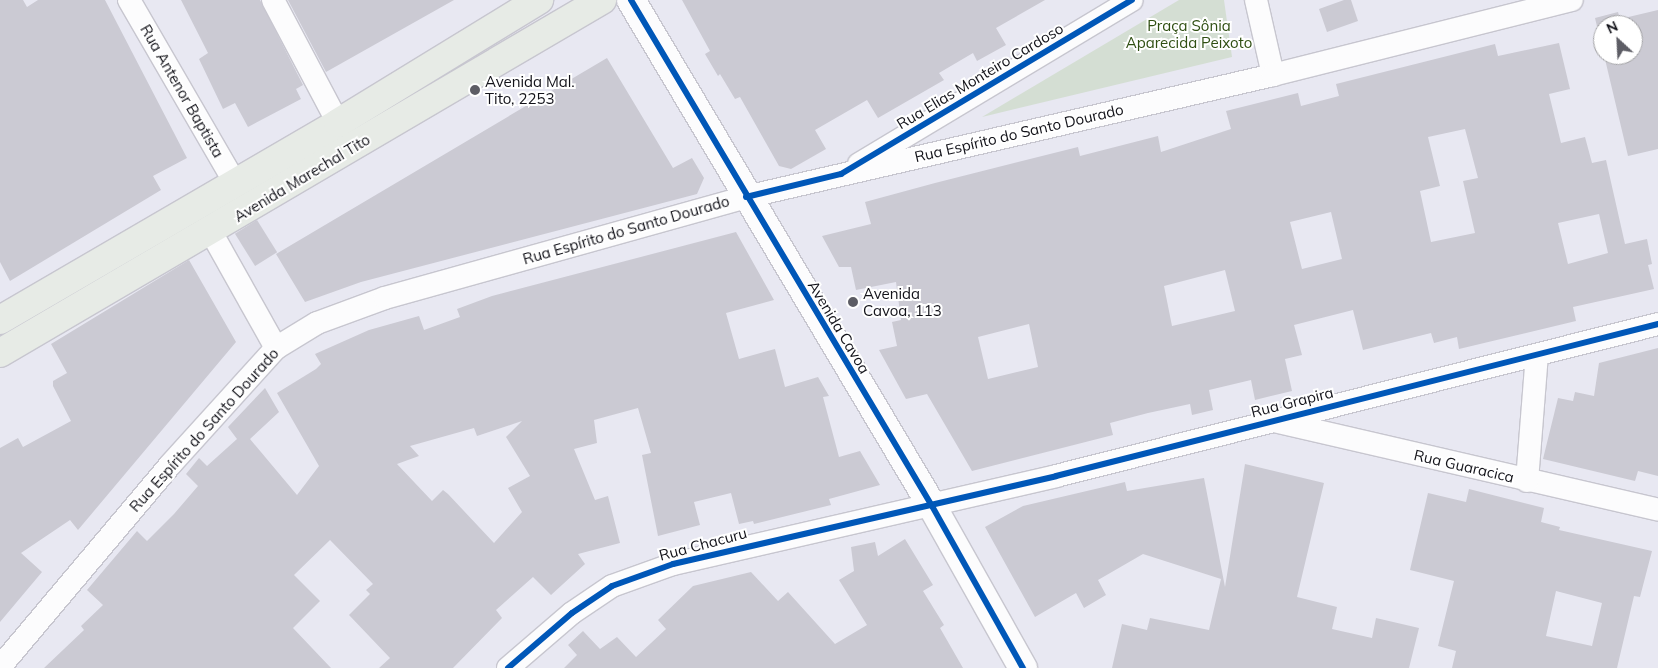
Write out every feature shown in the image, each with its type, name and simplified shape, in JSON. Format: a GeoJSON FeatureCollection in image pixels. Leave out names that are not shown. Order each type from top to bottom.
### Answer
{"type":"FeatureCollection","features":[{"type":"Feature","properties":{"kind":"main road","name":"Avenida Marechal Tito"},"geometry":{"type":"LineString","coordinates":[[3,312],[235,183],[338,123],[539,0]]}},
{"type":"Feature","properties":{"kind":"main road","name":"Avenida Marechal Tito"},"geometry":{"type":"LineString","coordinates":[[0,353],[211,232],[602,0]]}},
{"type":"Feature","properties":{"kind":"street","name":"Rua Antenor Baptista"},"geometry":{"type":"LineString","coordinates":[[129,0],[235,183]]}},
{"type":"Feature","properties":{"kind":"street"},"geometry":{"type":"LineString","coordinates":[[273,0],[338,123]]}},
{"type":"Feature","properties":{"kind":"street","name":"Avenida Cavoa"},"geometry":{"type":"LineString","coordinates":[[631,0],[932,506],[1023,668]]}},
{"type":"Feature","properties":{"kind":"street","name":"Rua Elias Monteiro Cardoso"},"geometry":{"type":"LineString","coordinates":[[840,174],[1132,0]]}},
{"type":"Feature","properties":{"kind":"street"},"geometry":{"type":"LineString","coordinates":[[1256,0],[1273,74]]}},
{"type":"Feature","properties":{"kind":"street","name":"Rua Espírito do Santo Dourado"},"geometry":{"type":"LineString","coordinates":[[0,667],[170,465],[276,348],[317,323],[385,298],[746,196],[1273,74],[1572,0]]}},
{"type":"Feature","properties":{"kind":"street"},"geometry":{"type":"LineString","coordinates":[[211,232],[276,348]]}},
{"type":"Feature","properties":{"kind":"street","name":"Rua Grapira"},"geometry":{"type":"LineString","coordinates":[[932,506],[1658,324]]}},
{"type":"Feature","properties":{"kind":"street"},"geometry":{"type":"LineString","coordinates":[[1527,481],[1537,355]]}},
{"type":"Feature","properties":{"kind":"street","name":"Rua Guaracica"},"geometry":{"type":"LineString","coordinates":[[1271,420],[1658,510]]}},
{"type":"Feature","properties":{"kind":"street","name":"Rua Chacuru"},"geometry":{"type":"LineString","coordinates":[[508,668],[572,613],[612,586],[673,564],[740,546],[932,506]]}},
{"type":"Feature","properties":{"kind":"green space","name":"Praça Sônia Aparecida Peixoto"},"geometry":{"type":"Polygon","coordinates":[[[1179,0],[1224,0],[1232,57],[982,117],[1179,0]]]}},
{"type":"Feature","properties":{"kind":"building"},"geometry":{"type":"Polygon","coordinates":[[[0,0],[23,0],[27,7],[38,0],[105,0],[187,158],[153,176],[161,190],[10,281],[0,262],[0,0]]]}},
{"type":"Feature","properties":{"kind":"building"},"geometry":{"type":"Polygon","coordinates":[[[181,0],[260,0],[303,85],[296,89],[301,99],[248,127],[235,103],[223,109],[199,59],[208,53],[181,0]]]}},
{"type":"Feature","properties":{"kind":"building"},"geometry":{"type":"Polygon","coordinates":[[[288,0],[454,0],[326,72],[288,0]]]}},
{"type":"Feature","properties":{"kind":"building"},"geometry":{"type":"Polygon","coordinates":[[[682,0],[1045,0],[996,28],[1006,45],[977,61],[973,53],[939,73],[944,80],[878,118],[867,100],[815,130],[826,149],[791,169],[779,166],[740,97],[735,99],[720,74],[718,76],[705,54],[710,51],[682,0]]]}},
{"type":"Feature","properties":{"kind":"building"},"geometry":{"type":"Polygon","coordinates":[[[1344,0],[1351,0],[1358,21],[1327,32],[1319,9],[1344,0]]]}},
{"type":"Feature","properties":{"kind":"building"},"geometry":{"type":"Polygon","coordinates":[[[1658,10],[1658,149],[1628,156],[1606,65],[1643,65],[1643,15],[1637,15],[1658,10]]]}},
{"type":"Feature","properties":{"kind":"building"},"geometry":{"type":"Polygon","coordinates":[[[1618,12],[1619,15],[1606,15],[1618,12]]]}},
{"type":"Feature","properties":{"kind":"building"},"geometry":{"type":"Polygon","coordinates":[[[1559,43],[1570,89],[1549,94],[1561,143],[1585,137],[1592,163],[1606,160],[1625,244],[1647,239],[1652,264],[1648,265],[1654,289],[1573,307],[1576,321],[1459,349],[1457,337],[1434,343],[1431,333],[1363,350],[1353,310],[1294,325],[1302,355],[1285,359],[1292,391],[1255,400],[1251,380],[1209,390],[1213,410],[1192,415],[1190,404],[1148,413],[1110,423],[1113,435],[972,471],[927,394],[906,399],[879,350],[897,346],[892,322],[901,320],[896,282],[856,290],[851,267],[839,267],[822,236],[871,224],[865,202],[935,183],[1078,147],[1080,156],[1158,136],[1161,152],[1231,129],[1226,111],[1298,93],[1301,106],[1339,96],[1336,84],[1495,44],[1498,56],[1559,43]],[[1465,129],[1428,137],[1440,186],[1420,191],[1431,242],[1475,233],[1463,181],[1478,178],[1465,129]],[[1331,212],[1290,222],[1302,269],[1342,259],[1331,212]],[[1599,214],[1558,223],[1568,264],[1608,253],[1599,214]],[[1225,270],[1164,286],[1172,326],[1235,311],[1225,270]],[[1029,324],[978,337],[988,379],[1038,367],[1029,324]]]}},
{"type":"Feature","properties":{"kind":"building"},"geometry":{"type":"Polygon","coordinates":[[[607,58],[673,168],[692,158],[704,178],[697,194],[361,282],[305,302],[276,254],[607,58]]]}},
{"type":"Feature","properties":{"kind":"building"},"geometry":{"type":"Polygon","coordinates":[[[257,220],[277,252],[255,266],[235,234],[257,220]]]}},
{"type":"Feature","properties":{"kind":"building"},"geometry":{"type":"Polygon","coordinates":[[[736,232],[774,300],[726,313],[739,359],[775,349],[785,387],[818,377],[829,396],[823,397],[839,457],[860,451],[880,485],[829,499],[831,505],[754,524],[753,521],[739,524],[731,493],[694,502],[700,525],[658,536],[642,455],[651,453],[638,408],[594,420],[597,443],[574,449],[595,500],[608,496],[620,543],[578,554],[585,564],[551,595],[533,577],[496,610],[502,618],[453,668],[379,668],[390,658],[349,615],[370,594],[366,590],[373,584],[330,540],[294,575],[320,601],[293,628],[331,668],[44,668],[84,630],[81,626],[103,605],[87,590],[137,531],[147,541],[174,514],[198,486],[186,474],[199,458],[207,466],[237,439],[228,427],[265,388],[279,412],[250,439],[297,495],[319,466],[277,393],[321,364],[315,354],[369,330],[419,316],[424,330],[460,317],[457,309],[492,296],[736,232]],[[522,421],[477,436],[474,428],[410,446],[419,456],[397,464],[432,501],[443,490],[448,494],[494,543],[522,512],[508,488],[530,476],[506,437],[522,421]]]}},
{"type":"Feature","properties":{"kind":"building"},"geometry":{"type":"Polygon","coordinates":[[[189,260],[236,342],[78,530],[70,520],[21,553],[42,572],[0,622],[0,448],[18,438],[23,447],[71,421],[53,386],[53,381],[67,373],[51,344],[189,260]]]}},
{"type":"Feature","properties":{"kind":"building"},"geometry":{"type":"Polygon","coordinates":[[[1658,348],[1658,476],[1638,471],[1635,481],[1543,459],[1558,398],[1573,401],[1575,392],[1594,396],[1599,363],[1658,348]]]}},
{"type":"Feature","properties":{"kind":"building"},"geometry":{"type":"Polygon","coordinates":[[[1245,464],[1324,483],[1297,597],[1337,607],[1332,629],[1372,638],[1376,618],[1419,628],[1409,668],[1112,668],[1122,624],[1147,630],[1150,618],[1209,630],[1221,579],[1143,554],[1098,580],[1106,595],[1084,608],[1076,593],[1035,617],[985,527],[1023,506],[1125,482],[1127,491],[1204,478],[1225,587],[1245,464]]]}},
{"type":"Feature","properties":{"kind":"building"},"geometry":{"type":"Polygon","coordinates":[[[1469,489],[1544,508],[1541,522],[1560,527],[1559,530],[1652,551],[1640,597],[1634,596],[1617,668],[1452,668],[1456,651],[1438,646],[1454,581],[1410,570],[1428,493],[1466,502],[1469,489]],[[1556,591],[1546,636],[1592,646],[1602,603],[1556,591]]]}},
{"type":"Feature","properties":{"kind":"building"},"geometry":{"type":"Polygon","coordinates":[[[905,539],[933,585],[923,591],[944,625],[940,628],[963,668],[564,668],[577,655],[568,645],[583,631],[600,649],[617,637],[636,657],[666,629],[658,620],[693,586],[751,572],[778,601],[788,592],[835,644],[867,625],[839,580],[854,571],[851,547],[875,542],[878,556],[905,539]]]}},
{"type":"Feature","properties":{"kind":"cycle path"},"geometry":{"type":"LineString","coordinates":[[631,0],[932,506],[1023,668]]}},
{"type":"Feature","properties":{"kind":"cycle path"},"geometry":{"type":"LineString","coordinates":[[746,197],[841,174],[1132,0]]}},
{"type":"Feature","properties":{"kind":"cycle path"},"geometry":{"type":"LineString","coordinates":[[508,668],[572,613],[612,586],[673,564],[1056,476],[1658,324]]}},
{"type":"Feature","properties":{"kind":"place","name":"Avenida Mal. Tito, 2253"},"geometry":{"type":"Point","coordinates":[475,90]}},
{"type":"Feature","properties":{"kind":"place","name":"Avenida Cavoa, 113"},"geometry":{"type":"Point","coordinates":[853,302]}}]}
